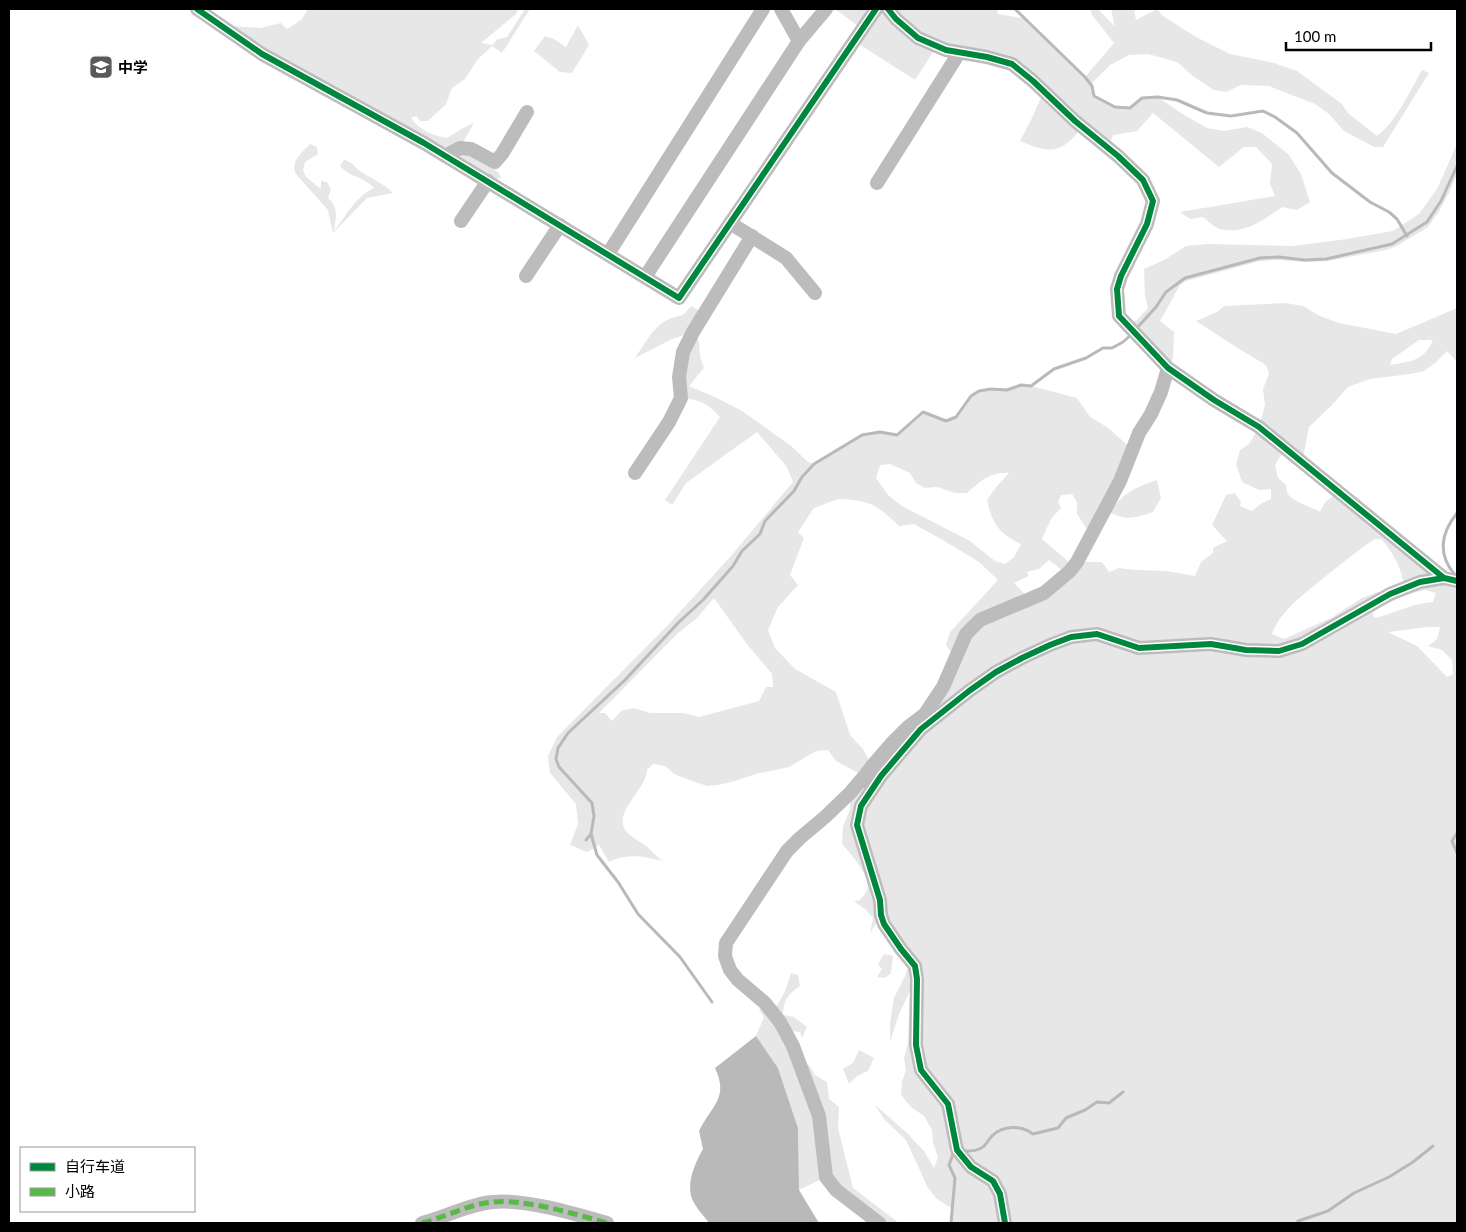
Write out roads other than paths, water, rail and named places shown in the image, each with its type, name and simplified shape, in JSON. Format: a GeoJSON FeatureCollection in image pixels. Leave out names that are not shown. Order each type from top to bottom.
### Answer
{"type":"FeatureCollection","features":[{"type":"Feature","properties":{"kind":"street"},"geometry":{"type":"LineString","coordinates":[[197,9],[262,54],[488,181],[679,298],[876,9]]}},
{"type":"Feature","properties":{"kind":"street"},"geometry":{"type":"LineString","coordinates":[[608,254],[762,9]]}},
{"type":"Feature","properties":{"kind":"street"},"geometry":{"type":"LineString","coordinates":[[781,9],[800,41]]}},
{"type":"Feature","properties":{"kind":"street"},"geometry":{"type":"LineString","coordinates":[[645,277],[800,41],[826,9]]}},
{"type":"Feature","properties":{"kind":"street"},"geometry":{"type":"LineString","coordinates":[[888,9],[896,19],[918,38],[946,50],[987,57],[1012,64],[1033,80],[1075,121],[1118,156],[1143,180],[1153,201],[1147,224],[1121,276],[1117,290],[1119,316],[1126,326],[1168,368],[1214,400],[1259,427],[1451,580]]}},
{"type":"Feature","properties":{"kind":"street"},"geometry":{"type":"LineString","coordinates":[[877,183],[959,52]]}},
{"type":"Feature","properties":{"kind":"street"},"geometry":{"type":"LineString","coordinates":[[445,156],[460,148],[471,149],[495,162],[502,154],[527,112]]}},
{"type":"Feature","properties":{"kind":"street"},"geometry":{"type":"LineString","coordinates":[[461,221],[488,181]]}},
{"type":"Feature","properties":{"kind":"street"},"geometry":{"type":"LineString","coordinates":[[730,223],[786,258],[815,293]]}},
{"type":"Feature","properties":{"kind":"street"},"geometry":{"type":"LineString","coordinates":[[526,276],[560,225]]}},
{"type":"Feature","properties":{"kind":"street"},"geometry":{"type":"LineString","coordinates":[[635,473],[669,422],[681,398],[679,377],[683,352],[693,332],[752,236]]}},
{"type":"Feature","properties":{"kind":"street"},"geometry":{"type":"LineString","coordinates":[[879,1223],[836,1190],[826,1176],[819,1116],[793,1046],[780,1022],[765,1003],[738,980],[730,970],[725,956],[726,943],[787,851],[826,817],[850,793],[908,727],[925,714],[943,688],[966,634],[980,620],[1044,593],[1070,571],[1077,562],[1120,481],[1139,433],[1151,414],[1161,392],[1168,368]]}},
{"type":"Feature","properties":{"kind":"street"},"geometry":{"type":"LineString","coordinates":[[861,806],[880,776],[921,730],[996,672],[1050,645],[1071,637],[1097,634],[1139,648],[1211,644],[1246,650],[1279,651],[1302,644],[1390,594],[1420,582],[1451,580]]}},
{"type":"Feature","properties":{"kind":"street"},"geometry":{"type":"LineString","coordinates":[[867,773],[857,825],[880,900],[884,924],[915,966],[917,988],[916,1045],[921,1070],[948,1104],[957,1150],[971,1167],[993,1181],[1000,1194],[1005,1223]]}},
{"type":"Feature","properties":{"kind":"street"},"geometry":{"type":"LineString","coordinates":[[422,1223],[483,1204],[499,1202],[514,1202],[607,1223]]}},
{"type":"Feature","properties":{"kind":"waterway"},"geometry":{"type":"LineString","coordinates":[[1015,9],[1085,77],[1092,86],[1094,96],[1115,107],[1130,108],[1142,98],[1158,97],[1177,100],[1207,113],[1231,116],[1263,111],[1275,117],[1297,133],[1332,173],[1370,202],[1389,212],[1397,219],[1407,236]]}},
{"type":"Feature","properties":{"kind":"waterway"},"geometry":{"type":"LineString","coordinates":[[1136,329],[1156,307],[1166,292],[1185,278],[1260,258],[1326,259],[1392,244],[1427,222],[1441,201],[1457,166]]}},
{"type":"Feature","properties":{"kind":"waterway"},"geometry":{"type":"LineString","coordinates":[[586,840],[591,834],[594,816],[592,803],[559,767],[556,759],[558,748],[568,733],[625,680],[679,622],[703,600],[733,566],[742,551],[760,534],[765,521],[794,491],[802,477],[814,464],[862,435],[880,432],[897,435],[923,412],[946,421],[956,417],[971,396],[979,391],[991,389],[1007,390],[1021,385],[1031,386],[1054,369],[1086,358],[1103,348],[1112,348],[1132,334]]}},
{"type":"Feature","properties":{"kind":"waterway"},"geometry":{"type":"LineString","coordinates":[[1455,575],[1445,559],[1443,544],[1447,528],[1457,513]]}},
{"type":"Feature","properties":{"kind":"waterway"},"geometry":{"type":"LineString","coordinates":[[1457,833],[1452,841],[1457,853]]}},
{"type":"Feature","properties":{"kind":"waterway"},"geometry":{"type":"LineString","coordinates":[[591,834],[597,855],[618,882],[638,914],[680,957],[712,1002]]}},
{"type":"Feature","properties":{"kind":"waterway"},"geometry":{"type":"LineString","coordinates":[[965,1151],[980,1149],[996,1132],[1007,1128],[1023,1129],[1033,1134],[1058,1128],[1066,1118],[1085,1110],[1097,1102],[1109,1103],[1123,1092]]}},
{"type":"Feature","properties":{"kind":"waterway"},"geometry":{"type":"LineString","coordinates":[[1297,1223],[1298,1221],[1328,1211],[1354,1193],[1389,1177],[1413,1162],[1433,1146]]}},
{"type":"Feature","properties":{"kind":"waterway"},"geometry":{"type":"LineString","coordinates":[[951,1223],[955,1178],[949,1165],[953,1154]]}},
{"type":"Feature","properties":{"kind":"place","name":"中学"},"geometry":{"type":"Point","coordinates":[101,67]}}]}
